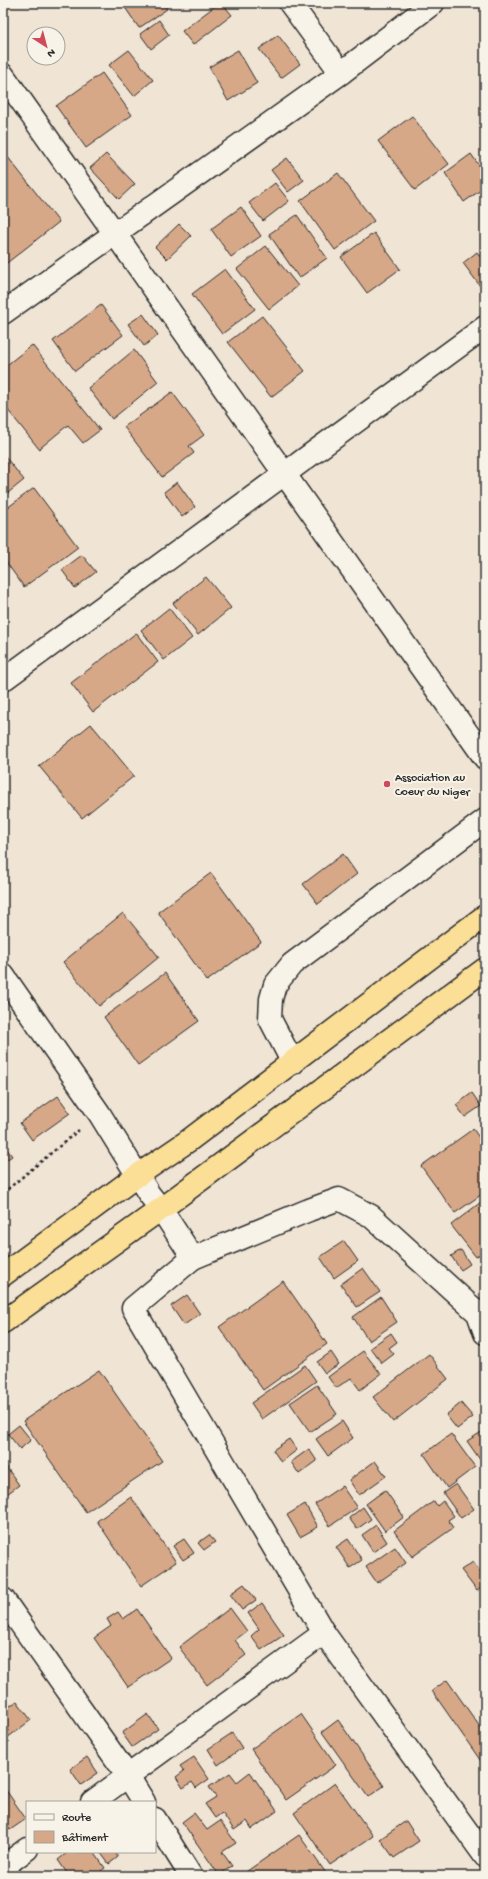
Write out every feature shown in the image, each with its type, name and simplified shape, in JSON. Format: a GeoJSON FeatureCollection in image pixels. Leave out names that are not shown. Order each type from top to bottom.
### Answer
{"type":"FeatureCollection","features":[{"type":"Feature","properties":{"kind":"highway"},"geometry":{"type":"LineString","coordinates":[[3,1275],[293,1063],[485,916]]}},
{"type":"Feature","properties":{"kind":"highway"},"geometry":{"type":"LineString","coordinates":[[3,1322],[161,1209],[485,968]]}},
{"type":"Feature","properties":{"kind":"street"},"geometry":{"type":"LineString","coordinates":[[290,3],[341,73]]}},
{"type":"Feature","properties":{"kind":"street"},"geometry":{"type":"LineString","coordinates":[[3,313],[341,73],[432,3]]}},
{"type":"Feature","properties":{"kind":"street"},"geometry":{"type":"LineString","coordinates":[[3,75],[485,758]]}},
{"type":"Feature","properties":{"kind":"street"},"geometry":{"type":"LineString","coordinates":[[3,680],[485,327]]}},
{"type":"Feature","properties":{"kind":"street"},"geometry":{"type":"LineString","coordinates":[[293,1063],[270,1020],[275,985],[292,964],[485,820]]}},
{"type":"Feature","properties":{"kind":"street"},"geometry":{"type":"LineString","coordinates":[[3,975],[99,1114],[149,1194],[194,1258]]}},
{"type":"Feature","properties":{"kind":"street"},"geometry":{"type":"LineString","coordinates":[[485,1333],[478,1313],[371,1216],[338,1199],[194,1258],[133,1308],[324,1634],[478,1832],[485,1856]]}},
{"type":"Feature","properties":{"kind":"street"},"geometry":{"type":"LineString","coordinates":[[3,1599],[128,1776],[143,1801]]}},
{"type":"Feature","properties":{"kind":"street"},"geometry":{"type":"LineString","coordinates":[[93,1801],[324,1634]]}},
{"type":"Feature","properties":{"kind":"street"},"geometry":{"type":"LineString","coordinates":[[156,1821],[191,1876]]}},
{"type":"Feature","properties":{"kind":"street"},"geometry":{"type":"LineString","coordinates":[[3,1867],[26,1850]]}},
{"type":"Feature","properties":{"kind":"path"},"geometry":{"type":"LineString","coordinates":[[3,1193],[99,1114]]}},
{"type":"Feature","properties":{"kind":"building"},"geometry":{"type":"Polygon","coordinates":[[[122,3],[163,3],[167,9],[139,28],[122,3]]]}},
{"type":"Feature","properties":{"kind":"building"},"geometry":{"type":"Polygon","coordinates":[[[219,3],[222,3],[232,15],[193,45],[182,31],[219,3]]]}},
{"type":"Feature","properties":{"kind":"building"},"geometry":{"type":"Polygon","coordinates":[[[159,20],[169,35],[151,49],[140,34],[159,20]]]}},
{"type":"Feature","properties":{"kind":"building"},"geometry":{"type":"Polygon","coordinates":[[[278,35],[300,64],[281,78],[259,49],[278,35]]]}},
{"type":"Feature","properties":{"kind":"building"},"geometry":{"type":"Polygon","coordinates":[[[129,50],[153,80],[134,96],[109,65],[129,50]]]}},
{"type":"Feature","properties":{"kind":"building"},"geometry":{"type":"Polygon","coordinates":[[[238,50],[257,83],[228,101],[209,67],[238,50]]]}},
{"type":"Feature","properties":{"kind":"building"},"geometry":{"type":"Polygon","coordinates":[[[102,73],[132,115],[86,148],[56,106],[102,73]]]}},
{"type":"Feature","properties":{"kind":"building"},"geometry":{"type":"Polygon","coordinates":[[[412,116],[449,164],[415,190],[378,141],[412,116]]]}},
{"type":"Feature","properties":{"kind":"building"},"geometry":{"type":"Polygon","coordinates":[[[3,151],[59,222],[3,266],[3,151]]]}},
{"type":"Feature","properties":{"kind":"building"},"geometry":{"type":"Polygon","coordinates":[[[106,154],[135,184],[119,199],[90,168],[106,154]]]}},
{"type":"Feature","properties":{"kind":"building"},"geometry":{"type":"Polygon","coordinates":[[[471,154],[485,174],[485,187],[464,202],[445,173],[471,154]]]}},
{"type":"Feature","properties":{"kind":"building"},"geometry":{"type":"Polygon","coordinates":[[[287,158],[304,180],[288,192],[271,170],[287,158]]]}},
{"type":"Feature","properties":{"kind":"building"},"geometry":{"type":"Polygon","coordinates":[[[338,173],[374,221],[335,250],[300,201],[338,173]]]}},
{"type":"Feature","properties":{"kind":"building"},"geometry":{"type":"Polygon","coordinates":[[[275,183],[289,201],[263,221],[249,203],[275,183]]]}},
{"type":"Feature","properties":{"kind":"building"},"geometry":{"type":"Polygon","coordinates":[[[241,207],[261,236],[231,257],[211,229],[241,207]]]}},
{"type":"Feature","properties":{"kind":"building"},"geometry":{"type":"Polygon","coordinates":[[[297,215],[327,258],[299,278],[269,234],[297,215]]]}},
{"type":"Feature","properties":{"kind":"building"},"geometry":{"type":"Polygon","coordinates":[[[179,224],[191,236],[167,259],[155,247],[179,224]]]}},
{"type":"Feature","properties":{"kind":"building"},"geometry":{"type":"Polygon","coordinates":[[[374,233],[400,269],[367,293],[341,257],[374,233]]]}},
{"type":"Feature","properties":{"kind":"building"},"geometry":{"type":"Polygon","coordinates":[[[266,246],[298,286],[269,309],[237,269],[266,246]]]}},
{"type":"Feature","properties":{"kind":"building"},"geometry":{"type":"Polygon","coordinates":[[[477,252],[485,263],[485,288],[483,290],[463,263],[477,252]]]}},
{"type":"Feature","properties":{"kind":"building"},"geometry":{"type":"Polygon","coordinates":[[[225,269],[255,309],[222,334],[192,294],[225,269]]]}},
{"type":"Feature","properties":{"kind":"building"},"geometry":{"type":"Polygon","coordinates":[[[101,305],[123,335],[75,371],[53,341],[101,305]]]}},
{"type":"Feature","properties":{"kind":"building"},"geometry":{"type":"Polygon","coordinates":[[[143,314],[158,335],[144,346],[128,324],[143,314]]]}},
{"type":"Feature","properties":{"kind":"building"},"geometry":{"type":"Polygon","coordinates":[[[262,316],[305,371],[271,397],[228,342],[262,316]]]}},
{"type":"Feature","properties":{"kind":"building"},"geometry":{"type":"Polygon","coordinates":[[[32,345],[100,430],[83,443],[68,425],[39,449],[3,404],[3,368],[32,345]]]}},
{"type":"Feature","properties":{"kind":"building"},"geometry":{"type":"Polygon","coordinates":[[[134,350],[158,382],[112,419],[88,388],[134,350]]]}},
{"type":"Feature","properties":{"kind":"building"},"geometry":{"type":"Polygon","coordinates":[[[172,392],[204,435],[189,446],[194,453],[162,477],[124,427],[172,392]]]}},
{"type":"Feature","properties":{"kind":"building"},"geometry":{"type":"Polygon","coordinates":[[[3,454],[24,480],[3,497],[3,454]]]}},
{"type":"Feature","properties":{"kind":"building"},"geometry":{"type":"Polygon","coordinates":[[[177,482],[195,507],[182,517],[164,492],[177,482]]]}},
{"type":"Feature","properties":{"kind":"building"},"geometry":{"type":"Polygon","coordinates":[[[34,488],[78,547],[24,587],[3,558],[3,511],[34,488]]]}},
{"type":"Feature","properties":{"kind":"building"},"geometry":{"type":"Polygon","coordinates":[[[82,555],[96,572],[75,588],[62,570],[82,555]]]}},
{"type":"Feature","properties":{"kind":"building"},"geometry":{"type":"Polygon","coordinates":[[[206,577],[231,608],[198,635],[173,603],[206,577]]]}},
{"type":"Feature","properties":{"kind":"building"},"geometry":{"type":"Polygon","coordinates":[[[169,608],[192,638],[164,660],[141,630],[169,608]]]}},
{"type":"Feature","properties":{"kind":"building"},"geometry":{"type":"Polygon","coordinates":[[[136,633],[158,662],[93,712],[71,683],[136,633]]]}},
{"type":"Feature","properties":{"kind":"building"},"geometry":{"type":"Polygon","coordinates":[[[91,724],[134,776],[82,818],[39,766],[91,724]]]}},
{"type":"Feature","properties":{"kind":"building"},"geometry":{"type":"Polygon","coordinates":[[[343,854],[357,874],[318,904],[303,884],[343,854]]]}},
{"type":"Feature","properties":{"kind":"building"},"geometry":{"type":"Polygon","coordinates":[[[211,873],[261,942],[207,981],[158,912],[211,873]]]}},
{"type":"Feature","properties":{"kind":"building"},"geometry":{"type":"Polygon","coordinates":[[[123,913],[159,957],[99,1006],[63,962],[123,913]]]}},
{"type":"Feature","properties":{"kind":"building"},"geometry":{"type":"Polygon","coordinates":[[[165,973],[199,1021],[138,1065],[104,1017],[165,973]]]}},
{"type":"Feature","properties":{"kind":"building"},"geometry":{"type":"Polygon","coordinates":[[[472,1093],[481,1106],[465,1117],[456,1105],[472,1093]]]}},
{"type":"Feature","properties":{"kind":"building"},"geometry":{"type":"Polygon","coordinates":[[[58,1096],[70,1113],[32,1140],[20,1123],[58,1096]]]}},
{"type":"Feature","properties":{"kind":"building"},"geometry":{"type":"Polygon","coordinates":[[[473,1129],[485,1146],[485,1192],[455,1213],[421,1166],[473,1129]]]}},
{"type":"Feature","properties":{"kind":"building"},"geometry":{"type":"Polygon","coordinates":[[[5,1146],[12,1156],[3,1162],[3,1148],[5,1146]]]}},
{"type":"Feature","properties":{"kind":"building"},"geometry":{"type":"Polygon","coordinates":[[[485,1199],[485,1250],[476,1257],[451,1225],[485,1199]]]}},
{"type":"Feature","properties":{"kind":"building"},"geometry":{"type":"Polygon","coordinates":[[[344,1241],[358,1261],[334,1278],[320,1257],[344,1241]]]}},
{"type":"Feature","properties":{"kind":"building"},"geometry":{"type":"Polygon","coordinates":[[[461,1250],[470,1264],[461,1270],[451,1256],[461,1250]]]}},
{"type":"Feature","properties":{"kind":"building"},"geometry":{"type":"Polygon","coordinates":[[[363,1268],[380,1292],[357,1307],[341,1284],[363,1268]]]}},
{"type":"Feature","properties":{"kind":"building"},"geometry":{"type":"Polygon","coordinates":[[[283,1281],[327,1344],[263,1390],[219,1327],[283,1281]]]}},
{"type":"Feature","properties":{"kind":"building"},"geometry":{"type":"Polygon","coordinates":[[[187,1295],[200,1314],[184,1325],[171,1306],[187,1295]]]}},
{"type":"Feature","properties":{"kind":"building"},"geometry":{"type":"Polygon","coordinates":[[[381,1297],[397,1322],[369,1341],[353,1317],[381,1297]]]}},
{"type":"Feature","properties":{"kind":"building"},"geometry":{"type":"Polygon","coordinates":[[[391,1333],[397,1342],[389,1348],[394,1354],[382,1363],[370,1348],[391,1333]]]}},
{"type":"Feature","properties":{"kind":"building"},"geometry":{"type":"Polygon","coordinates":[[[363,1351],[381,1374],[360,1390],[351,1378],[336,1388],[328,1377],[363,1351]]]}},
{"type":"Feature","properties":{"kind":"building"},"geometry":{"type":"Polygon","coordinates":[[[331,1352],[339,1364],[325,1373],[317,1362],[331,1352]]]}},
{"type":"Feature","properties":{"kind":"building"},"geometry":{"type":"Polygon","coordinates":[[[429,1354],[448,1379],[393,1422],[373,1397],[429,1354]]]}},
{"type":"Feature","properties":{"kind":"building"},"geometry":{"type":"Polygon","coordinates":[[[305,1365],[316,1381],[262,1419],[251,1403],[305,1365]]]}},
{"type":"Feature","properties":{"kind":"building"},"geometry":{"type":"Polygon","coordinates":[[[99,1370],[162,1461],[86,1512],[23,1421],[99,1370]]]}},
{"type":"Feature","properties":{"kind":"building"},"geometry":{"type":"Polygon","coordinates":[[[317,1385],[337,1414],[310,1432],[290,1403],[317,1385]]]}},
{"type":"Feature","properties":{"kind":"building"},"geometry":{"type":"Polygon","coordinates":[[[461,1403],[473,1417],[457,1429],[446,1415],[461,1403]]]}},
{"type":"Feature","properties":{"kind":"building"},"geometry":{"type":"Polygon","coordinates":[[[342,1421],[353,1438],[328,1456],[316,1439],[342,1421]]]}},
{"type":"Feature","properties":{"kind":"building"},"geometry":{"type":"Polygon","coordinates":[[[19,1425],[31,1440],[20,1449],[8,1434],[19,1425]]]}},
{"type":"Feature","properties":{"kind":"building"},"geometry":{"type":"Polygon","coordinates":[[[483,1431],[485,1434],[485,1458],[481,1461],[467,1441],[483,1431]]]}},
{"type":"Feature","properties":{"kind":"building"},"geometry":{"type":"Polygon","coordinates":[[[451,1434],[475,1467],[447,1488],[424,1454],[451,1434]]]}},
{"type":"Feature","properties":{"kind":"building"},"geometry":{"type":"Polygon","coordinates":[[[289,1439],[297,1450],[281,1462],[273,1450],[289,1439]]]}},
{"type":"Feature","properties":{"kind":"building"},"geometry":{"type":"Polygon","coordinates":[[[309,1449],[317,1461],[299,1474],[291,1462],[309,1449]]]}},
{"type":"Feature","properties":{"kind":"building"},"geometry":{"type":"Polygon","coordinates":[[[375,1461],[386,1476],[359,1495],[349,1480],[375,1461]]]}},
{"type":"Feature","properties":{"kind":"building"},"geometry":{"type":"Polygon","coordinates":[[[3,1462],[19,1485],[3,1497],[3,1462]]]}},
{"type":"Feature","properties":{"kind":"building"},"geometry":{"type":"Polygon","coordinates":[[[456,1484],[474,1509],[461,1518],[443,1493],[456,1484]]]}},
{"type":"Feature","properties":{"kind":"building"},"geometry":{"type":"Polygon","coordinates":[[[342,1486],[357,1508],[330,1526],[315,1504],[342,1486]]]}},
{"type":"Feature","properties":{"kind":"building"},"geometry":{"type":"Polygon","coordinates":[[[385,1490],[404,1517],[385,1531],[366,1504],[385,1490]]]}},
{"type":"Feature","properties":{"kind":"building"},"geometry":{"type":"Polygon","coordinates":[[[131,1497],[176,1562],[141,1586],[97,1521],[131,1497]]]}},
{"type":"Feature","properties":{"kind":"building"},"geometry":{"type":"Polygon","coordinates":[[[434,1501],[437,1506],[443,1501],[454,1516],[448,1520],[453,1528],[412,1557],[394,1531],[434,1501]]]}},
{"type":"Feature","properties":{"kind":"building"},"geometry":{"type":"Polygon","coordinates":[[[305,1504],[318,1527],[300,1537],[287,1515],[305,1504]]]}},
{"type":"Feature","properties":{"kind":"building"},"geometry":{"type":"Polygon","coordinates":[[[363,1507],[371,1519],[357,1529],[349,1518],[363,1507]]]}},
{"type":"Feature","properties":{"kind":"building"},"geometry":{"type":"Polygon","coordinates":[[[376,1525],[387,1542],[373,1552],[362,1535],[376,1525]]]}},
{"type":"Feature","properties":{"kind":"building"},"geometry":{"type":"Polygon","coordinates":[[[209,1535],[215,1542],[204,1550],[198,1543],[209,1535]]]}},
{"type":"Feature","properties":{"kind":"building"},"geometry":{"type":"Polygon","coordinates":[[[184,1539],[194,1553],[183,1560],[173,1546],[184,1539]]]}},
{"type":"Feature","properties":{"kind":"building"},"geometry":{"type":"Polygon","coordinates":[[[348,1539],[362,1560],[350,1568],[336,1547],[348,1539]]]}},
{"type":"Feature","properties":{"kind":"building"},"geometry":{"type":"Polygon","coordinates":[[[395,1547],[406,1563],[377,1583],[366,1567],[395,1547]]]}},
{"type":"Feature","properties":{"kind":"building"},"geometry":{"type":"Polygon","coordinates":[[[473,1562],[485,1578],[485,1585],[477,1591],[461,1570],[473,1562]]]}},
{"type":"Feature","properties":{"kind":"building"},"geometry":{"type":"Polygon","coordinates":[[[244,1584],[256,1600],[242,1610],[230,1594],[244,1584]]]}},
{"type":"Feature","properties":{"kind":"building"},"geometry":{"type":"Polygon","coordinates":[[[262,1603],[284,1635],[261,1650],[251,1636],[259,1629],[248,1613],[262,1603]]]}},
{"type":"Feature","properties":{"kind":"building"},"geometry":{"type":"Polygon","coordinates":[[[230,1608],[247,1631],[235,1640],[246,1655],[207,1685],[179,1647],[230,1608]]]}},
{"type":"Feature","properties":{"kind":"building"},"geometry":{"type":"Polygon","coordinates":[[[137,1609],[171,1658],[128,1687],[94,1638],[111,1626],[107,1619],[118,1612],[123,1619],[137,1609]]]}},
{"type":"Feature","properties":{"kind":"building"},"geometry":{"type":"Polygon","coordinates":[[[447,1680],[485,1734],[485,1767],[432,1691],[447,1680]]]}},
{"type":"Feature","properties":{"kind":"building"},"geometry":{"type":"Polygon","coordinates":[[[17,1701],[31,1720],[3,1741],[3,1711],[17,1701]]]}},
{"type":"Feature","properties":{"kind":"building"},"geometry":{"type":"Polygon","coordinates":[[[148,1714],[158,1729],[132,1747],[122,1733],[148,1714]]]}},
{"type":"Feature","properties":{"kind":"building"},"geometry":{"type":"Polygon","coordinates":[[[301,1714],[336,1765],[286,1800],[251,1749],[301,1714]]]}},
{"type":"Feature","properties":{"kind":"building"},"geometry":{"type":"Polygon","coordinates":[[[338,1720],[384,1786],[368,1797],[322,1732],[338,1720]]]}},
{"type":"Feature","properties":{"kind":"building"},"geometry":{"type":"Polygon","coordinates":[[[232,1733],[242,1748],[218,1765],[208,1749],[232,1733]]]}},
{"type":"Feature","properties":{"kind":"building"},"geometry":{"type":"Polygon","coordinates":[[[87,1757],[98,1773],[81,1785],[70,1769],[87,1757]]]}},
{"type":"Feature","properties":{"kind":"building"},"geometry":{"type":"Polygon","coordinates":[[[194,1757],[209,1779],[196,1788],[192,1782],[183,1788],[176,1777],[184,1771],[180,1766],[194,1757]]]}},
{"type":"Feature","properties":{"kind":"building"},"geometry":{"type":"Polygon","coordinates":[[[250,1772],[277,1811],[252,1829],[247,1821],[234,1830],[222,1813],[215,1818],[205,1804],[216,1797],[209,1787],[230,1773],[237,1782],[250,1772]]]}},
{"type":"Feature","properties":{"kind":"building"},"geometry":{"type":"Polygon","coordinates":[[[335,1783],[373,1836],[330,1865],[294,1813],[335,1783]]]}},
{"type":"Feature","properties":{"kind":"building"},"geometry":{"type":"Polygon","coordinates":[[[3,1786],[26,1819],[10,1830],[3,1821],[3,1786]]]}},
{"type":"Feature","properties":{"kind":"building"},"geometry":{"type":"Polygon","coordinates":[[[194,1813],[207,1830],[220,1821],[236,1843],[222,1852],[232,1866],[219,1875],[182,1822],[194,1813]]]}},
{"type":"Feature","properties":{"kind":"building"},"geometry":{"type":"Polygon","coordinates":[[[406,1821],[419,1841],[394,1858],[380,1839],[406,1821]]]}},
{"type":"Feature","properties":{"kind":"building"},"geometry":{"type":"Polygon","coordinates":[[[299,1835],[328,1876],[240,1876],[299,1835]]]}},
{"type":"Feature","properties":{"kind":"building"},"geometry":{"type":"Polygon","coordinates":[[[67,1853],[95,1853],[105,1868],[94,1876],[69,1876],[58,1860],[67,1853]]]}},
{"type":"Feature","properties":{"kind":"building"},"geometry":{"type":"Polygon","coordinates":[[[101,1853],[118,1853],[116,1854],[118,1857],[109,1864],[101,1853]]]}},
{"type":"Feature","properties":{"kind":"place","name":"Association au Coeur du Niger"},"geometry":{"type":"Point","coordinates":[387,784]}}]}
